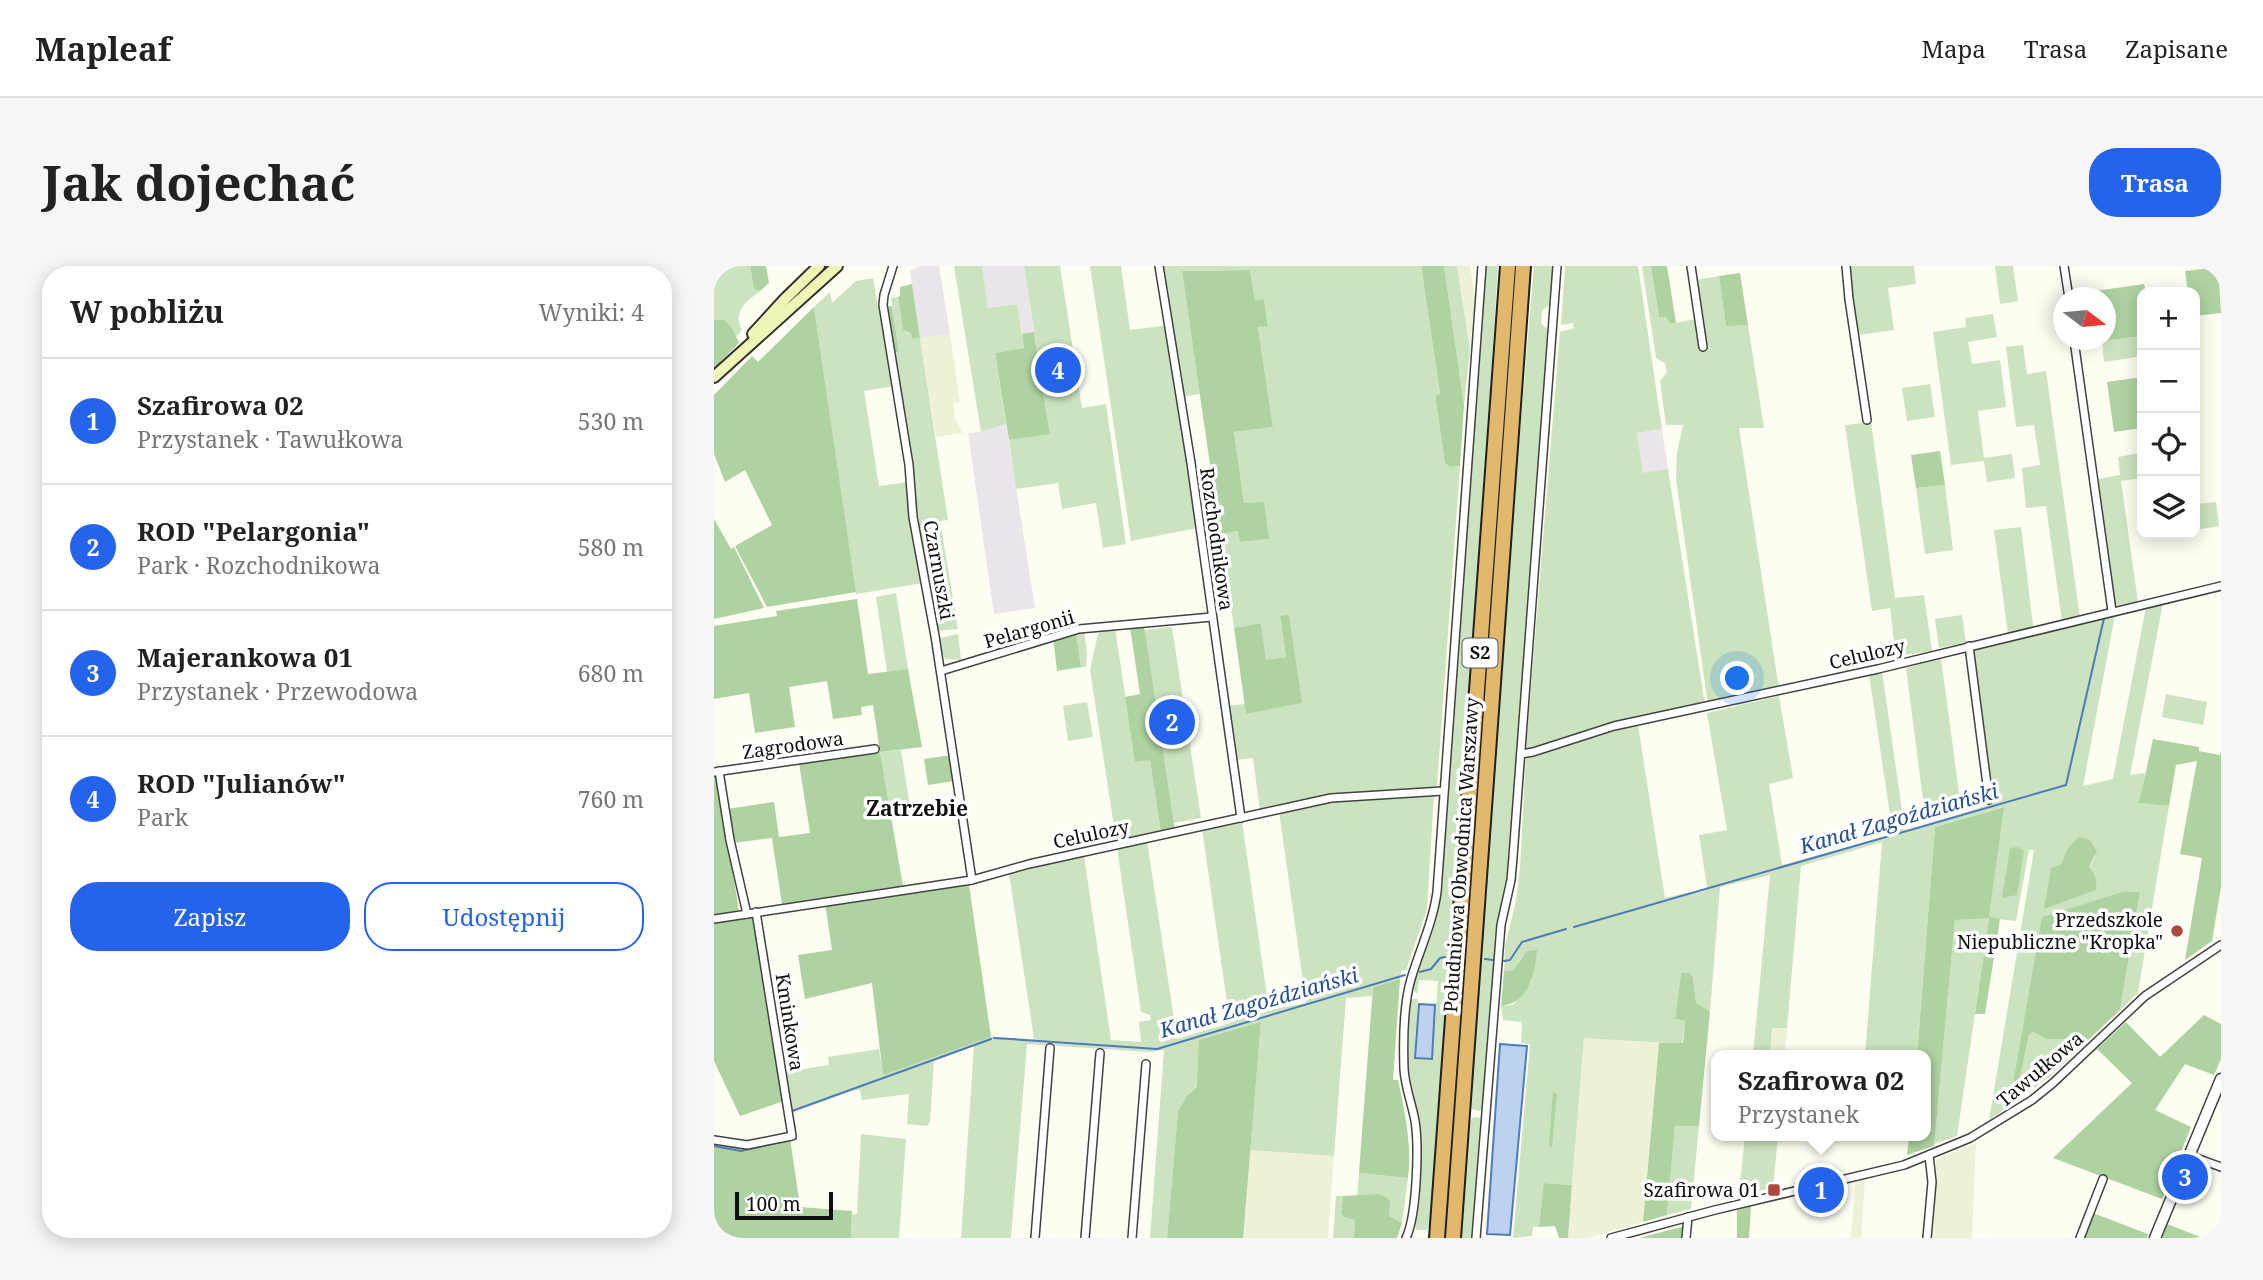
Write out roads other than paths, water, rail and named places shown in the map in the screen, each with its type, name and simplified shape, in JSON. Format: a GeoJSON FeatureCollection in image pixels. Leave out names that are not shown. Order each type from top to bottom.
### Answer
{"type":"FeatureCollection","features":[{"type":"Feature","properties":{"kind":"highway","name":"Południowa Obwodnica Warszawy"},"geometry":{"type":"LineString","coordinates":[[1437,1238],[1508,266]]}},
{"type":"Feature","properties":{"kind":"highway","name":"Południowa Obwodnica Warszawy"},"geometry":{"type":"LineString","coordinates":[[1453,1238],[1523,266]]}},
{"type":"Feature","properties":{"kind":"main road"},"geometry":{"type":"LineString","coordinates":[[714,377],[819,266]]}},
{"type":"Feature","properties":{"kind":"main road"},"geometry":{"type":"LineString","coordinates":[[738,353],[779,320],[837,266]]}},
{"type":"Feature","properties":{"kind":"street","name":"Czarnuszki"},"geometry":{"type":"LineString","coordinates":[[892,266],[883,301],[909,465],[914,517],[941,671],[972,880]]}},
{"type":"Feature","properties":{"kind":"street","name":"Rozchodnikowa"},"geometry":{"type":"LineString","coordinates":[[1159,266],[1176,366],[1241,818]]}},
{"type":"Feature","properties":{"kind":"street"},"geometry":{"type":"LineString","coordinates":[[1406,1238],[1411,1221],[1417,1152],[1415,1121],[1404,1069],[1406,1005],[1411,979],[1435,906],[1482,266]]}},
{"type":"Feature","properties":{"kind":"street"},"geometry":{"type":"LineString","coordinates":[[1476,1238],[1500,935],[1511,880],[1557,266]]}},
{"type":"Feature","properties":{"kind":"street"},"geometry":{"type":"LineString","coordinates":[[1691,266],[1703,347]]}},
{"type":"Feature","properties":{"kind":"street"},"geometry":{"type":"LineString","coordinates":[[1846,266],[1867,420]]}},
{"type":"Feature","properties":{"kind":"street"},"geometry":{"type":"LineString","coordinates":[[2064,266],[2067,287]]}},
{"type":"Feature","properties":{"kind":"street"},"geometry":{"type":"LineString","coordinates":[[2075,350],[2109,612]]}},
{"type":"Feature","properties":{"kind":"street","name":"Celulozy"},"geometry":{"type":"LineString","coordinates":[[1521,754],[1614,726],[1707,708],[2221,586]]}},
{"type":"Feature","properties":{"kind":"street","name":"Pelargonii"},"geometry":{"type":"LineString","coordinates":[[941,671],[1079,629],[1212,617]]}},
{"type":"Feature","properties":{"kind":"street"},"geometry":{"type":"LineString","coordinates":[[1969,646],[1989,800]]}},
{"type":"Feature","properties":{"kind":"street","name":"Zagrodowa"},"geometry":{"type":"LineString","coordinates":[[717,771],[876,749]]}},
{"type":"Feature","properties":{"kind":"street"},"geometry":{"type":"LineString","coordinates":[[714,919],[747,914],[717,771]]}},
{"type":"Feature","properties":{"kind":"street","name":"Celulozy"},"geometry":{"type":"LineString","coordinates":[[747,914],[972,880],[1030,864],[1331,798],[1443,791]]}},
{"type":"Feature","properties":{"kind":"street","name":"Kminkowa"},"geometry":{"type":"LineString","coordinates":[[714,1140],[747,1145],[792,1136],[756,912]]}},
{"type":"Feature","properties":{"kind":"street","name":"Tawułkowa"},"geometry":{"type":"LineString","coordinates":[[1611,1238],[1884,1170],[1929,1155],[1986,1130],[2053,1083],[2145,996],[2221,945]]}},
{"type":"Feature","properties":{"kind":"street"},"geometry":{"type":"LineString","coordinates":[[1035,1238],[1050,1048]]}},
{"type":"Feature","properties":{"kind":"street"},"geometry":{"type":"LineString","coordinates":[[1085,1238],[1100,1053]]}},
{"type":"Feature","properties":{"kind":"street"},"geometry":{"type":"LineString","coordinates":[[1132,1238],[1146,1064]]}},
{"type":"Feature","properties":{"kind":"street"},"geometry":{"type":"LineString","coordinates":[[2155,1238],[2221,1079]]}},
{"type":"Feature","properties":{"kind":"street"},"geometry":{"type":"LineString","coordinates":[[1927,1238],[1932,1182],[1929,1155]]}},
{"type":"Feature","properties":{"kind":"street"},"geometry":{"type":"LineString","coordinates":[[2188,1155],[2221,1167]]}},
{"type":"Feature","properties":{"kind":"street"},"geometry":{"type":"LineString","coordinates":[[2080,1238],[2103,1179]]}},
{"type":"Feature","properties":{"kind":"street"},"geometry":{"type":"LineString","coordinates":[[1686,1238],[1688,1217]]}},
{"type":"Feature","properties":{"kind":"water"},"geometry":{"type":"Polygon","coordinates":[[[1419,1004],[1435,1005],[1432,1059],[1415,1058],[1419,1004]]]}},
{"type":"Feature","properties":{"kind":"water"},"geometry":{"type":"Polygon","coordinates":[[[1500,1044],[1527,1046],[1510,1235],[1487,1234],[1500,1044]]]}},
{"type":"Feature","properties":{"kind":"waterway","name":"Kanał Zagoździański"},"geometry":{"type":"LineString","coordinates":[[1574,927],[2066,785],[2104,618]]}},
{"type":"Feature","properties":{"kind":"waterway","name":"Kanał Zagoździański"},"geometry":{"type":"LineString","coordinates":[[1504,961],[1510,960],[1522,942],[1566,929]]}},
{"type":"Feature","properties":{"kind":"waterway","name":"Kanał Zagoździański"},"geometry":{"type":"LineString","coordinates":[[1420,972],[1431,969],[1440,958],[1445,957]]}},
{"type":"Feature","properties":{"kind":"waterway","name":"Kanał Zagoździański"},"geometry":{"type":"LineString","coordinates":[[1485,959],[1493,960]]}},
{"type":"Feature","properties":{"kind":"waterway","name":"Kanał Zagoździański"},"geometry":{"type":"LineString","coordinates":[[994,1038],[1157,1049],[1405,975]]}},
{"type":"Feature","properties":{"kind":"waterway","name":"Kanał Zagoździański"},"geometry":{"type":"LineString","coordinates":[[792,1111],[991,1039]]}},
{"type":"Feature","properties":{"kind":"waterway","name":"Kanał Zagoździański"},"geometry":{"type":"LineString","coordinates":[[794,1123],[796,1139]]}},
{"type":"Feature","properties":{"kind":"waterway","name":"Kanał Zagoździański"},"geometry":{"type":"LineString","coordinates":[[714,1146],[741,1151],[789,1140]]}},
{"type":"Feature","properties":{"kind":"place","name":"ROD \"Julianów\""},"geometry":{"type":"Point","coordinates":[1058,370]}},
{"type":"Feature","properties":{"kind":"place","name":"ROD \"Pelargonia\""},"geometry":{"type":"Point","coordinates":[1172,722]}},
{"type":"Feature","properties":{"kind":"place","name":"Przedszkole Niepubliczne \"Kropka\""},"geometry":{"type":"Point","coordinates":[2177,931]}},
{"type":"Feature","properties":{"kind":"place","name":"Majerankowa 01"},"geometry":{"type":"Point","coordinates":[2185,1177]}},
{"type":"Feature","properties":{"kind":"place","name":"Szafirowa 01"},"geometry":{"type":"Point","coordinates":[1774,1190]}},
{"type":"Feature","properties":{"kind":"place","name":"Szafirowa 02"},"geometry":{"type":"Point","coordinates":[1821,1190]}},
{"type":"Feature","properties":{"kind":"district","name":"Zatrzebie"},"geometry":{"type":"Point","coordinates":[917,809]}}]}
